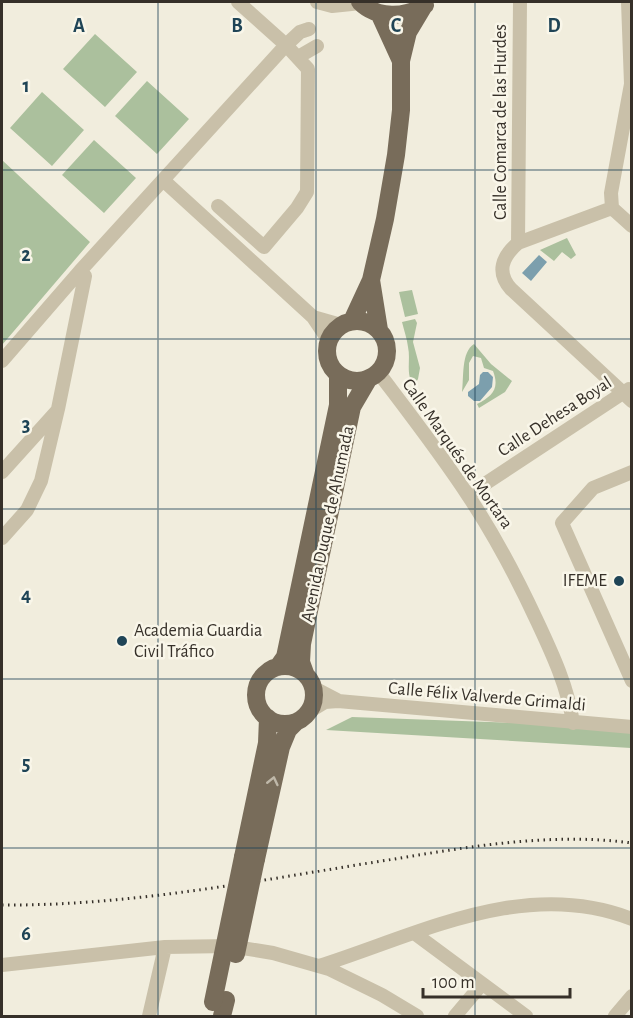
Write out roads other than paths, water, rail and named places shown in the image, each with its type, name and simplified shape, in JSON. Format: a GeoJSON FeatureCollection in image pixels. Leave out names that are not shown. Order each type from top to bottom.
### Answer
{"type":"FeatureCollection","features":[{"type":"Feature","properties":{"kind":"main road"},"geometry":{"type":"LineString","coordinates":[[361,2],[379,13],[402,14],[426,4]]}},
{"type":"Feature","properties":{"kind":"main road"},"geometry":{"type":"LineString","coordinates":[[371,280],[379,330],[385,340],[387,350],[384,362],[374,375],[357,381],[338,374],[331,365],[327,356],[329,340],[332,333],[346,323],[371,280],[396,155],[401,61],[408,32],[426,4]]}},
{"type":"Feature","properties":{"kind":"main road"},"geometry":{"type":"LineString","coordinates":[[379,13],[401,61]]}},
{"type":"Feature","properties":{"kind":"main road"},"geometry":{"type":"LineString","coordinates":[[346,323],[362,321],[379,330]]}},
{"type":"Feature","properties":{"kind":"main road","name":"Avenida Duque de Ahumada"},"geometry":{"type":"LineString","coordinates":[[278,667],[285,657],[338,405],[338,374]]}},
{"type":"Feature","properties":{"kind":"main road","name":"Avenida Duque de Ahumada"},"geometry":{"type":"LineString","coordinates":[[309,681],[301,662],[302,644],[352,407],[374,375]]}},
{"type":"Feature","properties":{"kind":"main road"},"geometry":{"type":"LineString","coordinates":[[250,858],[281,747],[288,730],[305,717],[313,704],[309,681],[293,667],[278,667],[261,679],[257,690],[258,704],[268,718],[281,724],[295,723]]}},
{"type":"Feature","properties":{"kind":"main road"},"geometry":{"type":"LineString","coordinates":[[218,1009],[250,858],[267,743],[268,718]]}},
{"type":"Feature","properties":{"kind":"street"},"geometry":{"type":"LineString","coordinates":[[218,206],[264,247],[308,192],[308,69],[286,45],[238,2]]}},
{"type":"Feature","properties":{"kind":"street"},"geometry":{"type":"LineString","coordinates":[[322,2],[332,6],[361,2]]}},
{"type":"Feature","properties":{"kind":"street","name":"Calle Comarca de las Hurdes"},"geometry":{"type":"LineString","coordinates":[[518,243],[520,2]]}},
{"type":"Feature","properties":{"kind":"street"},"geometry":{"type":"LineString","coordinates":[[628,2],[631,84],[610,194],[612,208],[632,226]]}},
{"type":"Feature","properties":{"kind":"street"},"geometry":{"type":"LineString","coordinates":[[2,361],[80,271],[286,45],[300,32],[309,28]]}},
{"type":"Feature","properties":{"kind":"street"},"geometry":{"type":"LineString","coordinates":[[298,57],[317,46]]}},
{"type":"Feature","properties":{"kind":"street"},"geometry":{"type":"LineString","coordinates":[[164,180],[313,317],[329,340]]}},
{"type":"Feature","properties":{"kind":"street"},"geometry":{"type":"LineString","coordinates":[[612,208],[518,243],[508,252],[502,270],[504,281],[629,394]]}},
{"type":"Feature","properties":{"kind":"street"},"geometry":{"type":"LineString","coordinates":[[2,538],[27,510],[41,481],[86,276],[80,271]]}},
{"type":"Feature","properties":{"kind":"street"},"geometry":{"type":"LineString","coordinates":[[313,317],[346,323]]}},
{"type":"Feature","properties":{"kind":"street","name":"Calle Marqués de Mortara"},"geometry":{"type":"LineString","coordinates":[[374,375],[433,444],[468,495],[504,555],[538,624],[570,701],[573,723]]}},
{"type":"Feature","properties":{"kind":"street","name":"Calle Dehesa Boyal"},"geometry":{"type":"LineString","coordinates":[[468,495],[629,394]]}},
{"type":"Feature","properties":{"kind":"street"},"geometry":{"type":"LineString","coordinates":[[2,472],[58,410]]}},
{"type":"Feature","properties":{"kind":"street"},"geometry":{"type":"LineString","coordinates":[[632,472],[593,488],[562,523],[632,681]]}},
{"type":"Feature","properties":{"kind":"street","name":"Calle Félix Valverde Grimaldi"},"geometry":{"type":"LineString","coordinates":[[309,681],[338,701]]}},
{"type":"Feature","properties":{"kind":"street","name":"Calle Félix Valverde Grimaldi"},"geometry":{"type":"LineString","coordinates":[[310,711],[326,702],[338,701],[632,728]]}},
{"type":"Feature","properties":{"kind":"street"},"geometry":{"type":"LineString","coordinates":[[319,966],[469,914],[535,903],[570,904],[602,909],[632,919]]}},
{"type":"Feature","properties":{"kind":"street"},"geometry":{"type":"LineString","coordinates":[[414,933],[526,1017]]}},
{"type":"Feature","properties":{"kind":"street"},"geometry":{"type":"LineString","coordinates":[[2,965],[165,948],[230,946],[273,953],[319,966],[382,995],[417,1017]]}},
{"type":"Feature","properties":{"kind":"street"},"geometry":{"type":"LineString","coordinates":[[149,1017],[165,948]]}},
{"type":"Feature","properties":{"kind":"street"},"geometry":{"type":"LineString","coordinates":[[454,1017],[482,984]]}},
{"type":"Feature","properties":{"kind":"street"},"geometry":{"type":"LineString","coordinates":[[615,1017],[632,996]]}},
{"type":"Feature","properties":{"kind":"water"},"geometry":{"type":"Polygon","coordinates":[[[539,255],[547,262],[531,281],[522,273],[539,255]]]}},
{"type":"Feature","properties":{"kind":"water"},"geometry":{"type":"Polygon","coordinates":[[[488,372],[493,377],[492,387],[480,401],[474,401],[468,396],[468,392],[479,384],[480,375],[488,372]]]}},
{"type":"Feature","properties":{"kind":"railway"},"geometry":{"type":"LineString","coordinates":[[2,905],[51,904],[148,896],[448,850],[509,843],[571,839],[632,843]]}},
{"type":"Feature","properties":{"kind":"place","name":"IFEME"},"geometry":{"type":"Point","coordinates":[619,581]}},
{"type":"Feature","properties":{"kind":"place","name":"Academia Guardia Civil Tráfico"},"geometry":{"type":"Point","coordinates":[122,641]}}]}
